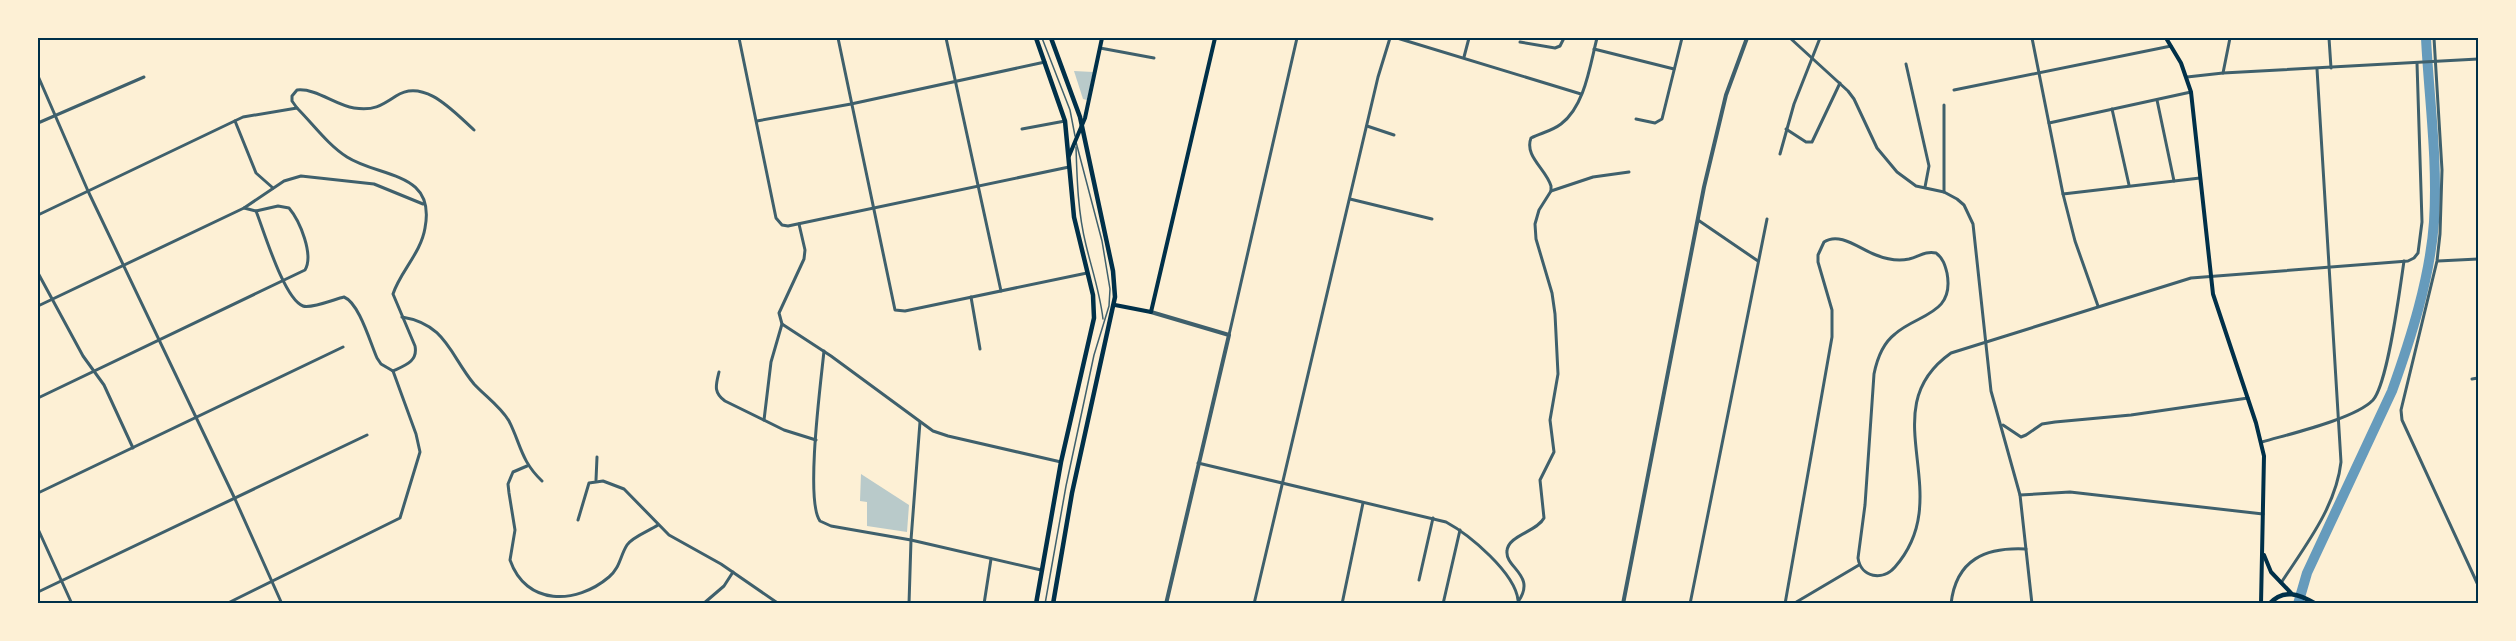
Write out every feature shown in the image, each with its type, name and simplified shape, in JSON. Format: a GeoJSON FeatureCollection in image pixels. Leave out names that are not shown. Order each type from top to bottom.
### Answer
{"type":"FeatureCollection","features":[{"type":"Feature","properties":{"kind":"main road"},"geometry":{"type":"LineString","coordinates":[[1036,38],[1065,121],[1074,217],[1094,306],[1093,330],[1061,462],[1036,603]]}},
{"type":"Feature","properties":{"kind":"main road"},"geometry":{"type":"LineString","coordinates":[[1051,38],[1073,96],[1082,128],[1114,279],[1115,305],[1077,467],[1053,603]]}},
{"type":"Feature","properties":{"kind":"main road"},"geometry":{"type":"LineString","coordinates":[[1069,156],[1082,128],[1102,38]]}},
{"type":"Feature","properties":{"kind":"main road"},"geometry":{"type":"LineString","coordinates":[[1115,305],[1151,312],[1215,38]]}},
{"type":"Feature","properties":{"kind":"main road"},"geometry":{"type":"LineString","coordinates":[[2166,38],[2187,77],[2191,92],[2210,275],[2219,313],[2262,442],[2265,469],[2261,603]]}},
{"type":"Feature","properties":{"kind":"main road"},"geometry":{"type":"LineString","coordinates":[[2263,547],[2268,566],[2281,583],[2293,593],[2316,603]]}},
{"type":"Feature","properties":{"kind":"main road"},"geometry":{"type":"LineString","coordinates":[[2269,603],[2278,596],[2293,593]]}},
{"type":"Feature","properties":{"kind":"street"},"geometry":{"type":"LineString","coordinates":[[739,38],[779,224],[785,226],[799,224],[1070,167]]}},
{"type":"Feature","properties":{"kind":"street"},"geometry":{"type":"LineString","coordinates":[[838,38],[893,306],[898,311],[1088,273]]}},
{"type":"Feature","properties":{"kind":"street"},"geometry":{"type":"LineString","coordinates":[[946,38],[1001,291]]}},
{"type":"Feature","properties":{"kind":"street"},"geometry":{"type":"LineString","coordinates":[[1166,603],[1297,38]]}},
{"type":"Feature","properties":{"kind":"street"},"geometry":{"type":"LineString","coordinates":[[1254,603],[1390,38]]}},
{"type":"Feature","properties":{"kind":"street"},"geometry":{"type":"LineString","coordinates":[[1397,38],[1581,94]]}},
{"type":"Feature","properties":{"kind":"street"},"geometry":{"type":"LineString","coordinates":[[1464,57],[1469,38]]}},
{"type":"Feature","properties":{"kind":"street"},"geometry":{"type":"LineString","coordinates":[[1520,42],[1555,48],[1560,46],[1564,38]]}},
{"type":"Feature","properties":{"kind":"street"},"geometry":{"type":"LineString","coordinates":[[1551,191],[1549,180],[1532,154],[1529,144],[1531,138],[1563,123],[1572,113],[1581,94],[1597,38]]}},
{"type":"Feature","properties":{"kind":"street"},"geometry":{"type":"LineString","coordinates":[[1636,119],[1660,122],[1682,38]]}},
{"type":"Feature","properties":{"kind":"street"},"geometry":{"type":"LineString","coordinates":[[1623,603],[1698,220],[1726,95],[1747,38]]}},
{"type":"Feature","properties":{"kind":"street"},"geometry":{"type":"LineString","coordinates":[[1790,38],[1840,83],[1854,99],[1877,148],[1897,172],[1916,186],[1944,192],[1964,206],[1973,224],[1991,391],[2020,495],[2032,603]]}},
{"type":"Feature","properties":{"kind":"street"},"geometry":{"type":"LineString","coordinates":[[1780,154],[1786,129],[1820,38]]}},
{"type":"Feature","properties":{"kind":"street"},"geometry":{"type":"LineString","coordinates":[[2032,38],[2063,194],[2075,241],[2098,306]]}},
{"type":"Feature","properties":{"kind":"street"},"geometry":{"type":"LineString","coordinates":[[2223,73],[2230,38]]}},
{"type":"Feature","properties":{"kind":"street"},"geometry":{"type":"LineString","coordinates":[[2329,38],[2331,68]]}},
{"type":"Feature","properties":{"kind":"street"},"geometry":{"type":"LineString","coordinates":[[2434,38],[2442,204],[2438,261],[2401,415],[2478,585]]}},
{"type":"Feature","properties":{"kind":"street"},"geometry":{"type":"LineString","coordinates":[[1954,90],[2171,46]]}},
{"type":"Feature","properties":{"kind":"street"},"geometry":{"type":"LineString","coordinates":[[1100,48],[1154,58]]}},
{"type":"Feature","properties":{"kind":"street"},"geometry":{"type":"LineString","coordinates":[[1594,50],[1674,69]]}},
{"type":"Feature","properties":{"kind":"street"},"geometry":{"type":"LineString","coordinates":[[2187,77],[2478,59]]}},
{"type":"Feature","properties":{"kind":"street"},"geometry":{"type":"LineString","coordinates":[[757,121],[851,104],[1045,62]]}},
{"type":"Feature","properties":{"kind":"street"},"geometry":{"type":"LineString","coordinates":[[1859,565],[1870,575],[1879,577],[1887,575],[1901,559],[1918,525],[1922,506],[1914,408],[1922,382],[1939,361],[1951,352],[2190,278],[2329,268],[2404,261],[2414,258],[2418,253],[2421,238],[2419,63]]}},
{"type":"Feature","properties":{"kind":"street"},"geometry":{"type":"LineString","coordinates":[[1906,64],[1929,166],[1925,187]]}},
{"type":"Feature","properties":{"kind":"street"},"geometry":{"type":"LineString","coordinates":[[2281,583],[2312,538],[2338,481],[2341,462],[2317,69]]}},
{"type":"Feature","properties":{"kind":"street"},"geometry":{"type":"LineString","coordinates":[[38,76],[88,191],[282,603]]}},
{"type":"Feature","properties":{"kind":"street"},"geometry":{"type":"LineString","coordinates":[[38,123],[144,77]]}},
{"type":"Feature","properties":{"kind":"street"},"geometry":{"type":"LineString","coordinates":[[1786,129],[1806,142],[1812,142],[1840,83]]}},
{"type":"Feature","properties":{"kind":"street"},"geometry":{"type":"LineString","coordinates":[[393,371],[412,361],[416,354],[415,346],[393,294],[423,236],[426,219],[420,191],[416,186],[348,158],[297,108],[292,99],[297,90],[307,90],[342,105],[368,109],[378,108],[405,91],[418,90],[439,101],[474,130]]}},
{"type":"Feature","properties":{"kind":"street"},"geometry":{"type":"LineString","coordinates":[[2049,123],[2191,92]]}},
{"type":"Feature","properties":{"kind":"street"},"geometry":{"type":"LineString","coordinates":[[2157,100],[2174,182]]}},
{"type":"Feature","properties":{"kind":"street"},"geometry":{"type":"LineString","coordinates":[[1944,105],[1944,192]]}},
{"type":"Feature","properties":{"kind":"street"},"geometry":{"type":"LineString","coordinates":[[38,215],[234,121],[252,115],[297,108]]}},
{"type":"Feature","properties":{"kind":"street"},"geometry":{"type":"LineString","coordinates":[[2112,109],[2129,185]]}},
{"type":"Feature","properties":{"kind":"street"},"geometry":{"type":"LineString","coordinates":[[234,121],[256,173],[273,188]]}},
{"type":"Feature","properties":{"kind":"street"},"geometry":{"type":"LineString","coordinates":[[1022,129],[1065,121]]}},
{"type":"Feature","properties":{"kind":"street"},"geometry":{"type":"LineString","coordinates":[[1367,126],[1394,135]]}},
{"type":"Feature","properties":{"kind":"street"},"geometry":{"type":"LineString","coordinates":[[1518,603],[1524,591],[1524,585],[1507,551],[1510,543],[1537,527],[1544,518],[1540,480],[1554,452],[1550,420],[1558,374],[1552,293],[1536,239],[1535,224],[1539,210],[1551,191],[1593,177],[1629,172]]}},
{"type":"Feature","properties":{"kind":"street"},"geometry":{"type":"LineString","coordinates":[[38,306],[244,208],[292,178],[315,176],[374,184],[424,205]]}},
{"type":"Feature","properties":{"kind":"street"},"geometry":{"type":"LineString","coordinates":[[2063,194],[2200,178]]}},
{"type":"Feature","properties":{"kind":"street"},"geometry":{"type":"LineString","coordinates":[[1350,199],[1432,219]]}},
{"type":"Feature","properties":{"kind":"street"},"geometry":{"type":"LineString","coordinates":[[38,398],[305,270],[309,260],[307,246],[289,208],[278,206],[256,211],[244,208]]}},
{"type":"Feature","properties":{"kind":"street"},"geometry":{"type":"LineString","coordinates":[[226,603],[396,521],[402,515],[420,452],[393,371],[381,364],[377,358],[352,302],[344,297],[303,306],[283,281],[256,211]]}},
{"type":"Feature","properties":{"kind":"street"},"geometry":{"type":"LineString","coordinates":[[1690,603],[1767,219]]}},
{"type":"Feature","properties":{"kind":"street"},"geometry":{"type":"LineString","coordinates":[[1698,220],[1758,261]]}},
{"type":"Feature","properties":{"kind":"street"},"geometry":{"type":"LineString","coordinates":[[764,420],[771,362],[782,324],[778,312],[805,255],[799,224]]}},
{"type":"Feature","properties":{"kind":"street"},"geometry":{"type":"LineString","coordinates":[[1785,603],[1832,337],[1832,310],[1818,255],[1824,243],[1834,238],[1890,259],[1910,259],[1923,252],[1936,253],[1945,266],[1948,279],[1943,301],[1935,311],[1908,324],[1894,334],[1884,345],[1878,359],[1871,390],[1859,565]]}},
{"type":"Feature","properties":{"kind":"street"},"geometry":{"type":"LineString","coordinates":[[2438,261],[2478,259]]}},
{"type":"Feature","properties":{"kind":"street"},"geometry":{"type":"LineString","coordinates":[[2262,442],[2339,418],[2372,401],[2379,389],[2394,328],[2404,261]]}},
{"type":"Feature","properties":{"kind":"street"},"geometry":{"type":"LineString","coordinates":[[38,273],[93,371],[104,385],[133,448]]}},
{"type":"Feature","properties":{"kind":"street"},"geometry":{"type":"LineString","coordinates":[[971,297],[980,349]]}},
{"type":"Feature","properties":{"kind":"street"},"geometry":{"type":"LineString","coordinates":[[1151,312],[1229,335]]}},
{"type":"Feature","properties":{"kind":"street"},"geometry":{"type":"LineString","coordinates":[[402,317],[424,324],[436,332],[452,349],[463,368],[509,422],[527,466],[542,481]]}},
{"type":"Feature","properties":{"kind":"street"},"geometry":{"type":"LineString","coordinates":[[782,324],[824,351],[933,431],[1061,462]]}},
{"type":"Feature","properties":{"kind":"street"},"geometry":{"type":"LineString","coordinates":[[38,493],[343,347]]}},
{"type":"Feature","properties":{"kind":"street"},"geometry":{"type":"LineString","coordinates":[[824,351],[816,440],[814,507],[817,518],[831,526],[911,540],[1041,570]]}},
{"type":"Feature","properties":{"kind":"street"},"geometry":{"type":"LineString","coordinates":[[719,372],[715,388],[720,397],[784,430],[816,440]]}},
{"type":"Feature","properties":{"kind":"street"},"geometry":{"type":"LineString","coordinates":[[2472,379],[2478,378]]}},
{"type":"Feature","properties":{"kind":"street"},"geometry":{"type":"LineString","coordinates":[[2001,424],[2021,437],[2036,427],[2049,423],[2248,398]]}},
{"type":"Feature","properties":{"kind":"street"},"geometry":{"type":"LineString","coordinates":[[909,603],[911,540],[920,422]]}},
{"type":"Feature","properties":{"kind":"street"},"geometry":{"type":"LineString","coordinates":[[38,592],[366,435]]}},
{"type":"Feature","properties":{"kind":"street"},"geometry":{"type":"LineString","coordinates":[[596,480],[597,458]]}},
{"type":"Feature","properties":{"kind":"street"},"geometry":{"type":"LineString","coordinates":[[1198,463],[1446,522],[1460,530],[1504,571],[1517,592],[1518,603]]}},
{"type":"Feature","properties":{"kind":"street"},"geometry":{"type":"LineString","coordinates":[[527,466],[513,472],[508,484],[516,530],[510,560],[525,584],[541,594],[562,598],[607,579],[619,566],[628,544],[657,525]]}},
{"type":"Feature","properties":{"kind":"street"},"geometry":{"type":"LineString","coordinates":[[578,520],[587,487],[596,480],[611,483],[624,489],[657,525],[779,603]]}},
{"type":"Feature","properties":{"kind":"street"},"geometry":{"type":"LineString","coordinates":[[2020,495],[2070,492],[2264,514]]}},
{"type":"Feature","properties":{"kind":"street"},"geometry":{"type":"LineString","coordinates":[[1342,603],[1364,502]]}},
{"type":"Feature","properties":{"kind":"street"},"geometry":{"type":"LineString","coordinates":[[1419,580],[1433,518]]}},
{"type":"Feature","properties":{"kind":"street"},"geometry":{"type":"LineString","coordinates":[[38,530],[72,603]]}},
{"type":"Feature","properties":{"kind":"street"},"geometry":{"type":"LineString","coordinates":[[1443,603],[1460,530]]}},
{"type":"Feature","properties":{"kind":"street"},"geometry":{"type":"LineString","coordinates":[[1951,603],[1955,584],[1971,561],[1995,549],[2027,549]]}},
{"type":"Feature","properties":{"kind":"street"},"geometry":{"type":"LineString","coordinates":[[984,603],[991,559]]}},
{"type":"Feature","properties":{"kind":"street"},"geometry":{"type":"LineString","coordinates":[[1793,603],[1859,565]]}},
{"type":"Feature","properties":{"kind":"street"},"geometry":{"type":"LineString","coordinates":[[703,603],[724,586],[733,572]]}},
{"type":"Feature","properties":{"kind":"lane"},"geometry":{"type":"LineString","coordinates":[[1042,38],[1070,110],[1102,241],[1110,296],[1066,486],[1045,603]]}},
{"type":"Feature","properties":{"kind":"lane"},"geometry":{"type":"LineString","coordinates":[[1076,141],[1080,210],[1086,246],[1100,296],[1103,320]]}},
{"type":"Feature","properties":{"kind":"shaded area"},"geometry":{"type":"Polygon","coordinates":[[[1074,71],[1093,72],[1087,100],[1083,99],[1074,71]]]}},
{"type":"Feature","properties":{"kind":"shaded area"},"geometry":{"type":"Polygon","coordinates":[[[861,474],[909,505],[907,532],[867,526],[867,502],[860,501],[861,474]]]}},
{"type":"Feature","properties":{"kind":"waterway"},"geometry":{"type":"LineString","coordinates":[[2298,604],[2307,573],[2392,391],[2413,329],[2424,286],[2432,243],[2435,199],[2426,38]]}}]}
